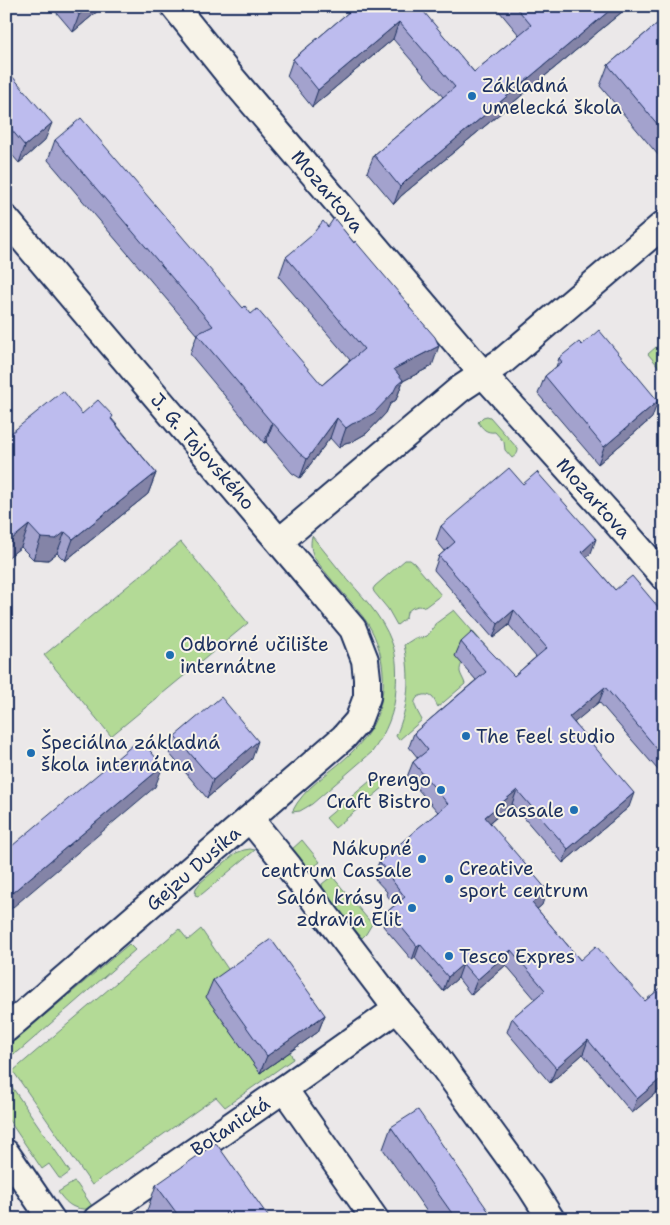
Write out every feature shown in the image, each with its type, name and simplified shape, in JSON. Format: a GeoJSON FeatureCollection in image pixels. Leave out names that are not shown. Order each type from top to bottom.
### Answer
{"type":"FeatureCollection","features":[{"type":"Feature","properties":{"kind":"street","name":"Mozartova"},"geometry":{"type":"LineString","coordinates":[[174,6],[231,77],[483,374],[664,578]]}},
{"type":"Feature","properties":{"kind":"street","name":"J. G. Tajovského"},"geometry":{"type":"LineString","coordinates":[[6,219],[353,629],[365,660],[368,678],[367,698]]}},
{"type":"Feature","properties":{"kind":"street"},"geometry":{"type":"LineString","coordinates":[[280,541],[460,389],[504,360],[664,224]]}},
{"type":"Feature","properties":{"kind":"street","name":"Gejzu Dusíka"},"geometry":{"type":"LineString","coordinates":[[6,1029],[344,737],[358,722],[367,698]]}},
{"type":"Feature","properties":{"kind":"street"},"geometry":{"type":"LineString","coordinates":[[250,819],[396,1009],[444,1066],[530,1186],[551,1219]]}},
{"type":"Feature","properties":{"kind":"street"},"geometry":{"type":"LineString","coordinates":[[284,1090],[396,1009]]}},
{"type":"Feature","properties":{"kind":"street","name":"Botanická"},"geometry":{"type":"LineString","coordinates":[[97,1219],[284,1090],[374,1219]]}},
{"type":"Feature","properties":{"kind":"street"},"geometry":{"type":"LineString","coordinates":[[6,1153],[51,1219]]}},
{"type":"Feature","properties":{"kind":"green space"},"geometry":{"type":"Polygon","coordinates":[[[664,340],[664,373],[648,354],[664,340]]]}},
{"type":"Feature","properties":{"kind":"green space"},"geometry":{"type":"Polygon","coordinates":[[[487,416],[490,417],[518,449],[518,452],[512,458],[505,450],[504,442],[495,432],[485,430],[478,422],[487,416]]]}},
{"type":"Feature","properties":{"kind":"green space"},"geometry":{"type":"Polygon","coordinates":[[[312,536],[370,605],[388,633],[395,654],[396,688],[389,722],[372,752],[312,804],[300,811],[292,812],[303,795],[348,756],[365,737],[376,718],[383,691],[382,663],[374,636],[365,619],[315,559],[311,548],[312,536]]]}},
{"type":"Feature","properties":{"kind":"green space"},"geometry":{"type":"Polygon","coordinates":[[[181,542],[248,623],[111,736],[44,655],[181,542]]]}},
{"type":"Feature","properties":{"kind":"green space"},"geometry":{"type":"Polygon","coordinates":[[[405,560],[410,560],[414,563],[441,595],[425,607],[418,606],[412,608],[407,612],[406,618],[397,625],[373,589],[405,560]]]}},
{"type":"Feature","properties":{"kind":"green space"},"geometry":{"type":"Polygon","coordinates":[[[454,610],[488,649],[470,656],[462,663],[460,672],[465,684],[438,707],[432,697],[423,695],[416,699],[415,705],[422,720],[399,740],[396,736],[404,713],[408,691],[408,668],[404,645],[415,638],[427,636],[435,624],[454,610]]]}},
{"type":"Feature","properties":{"kind":"green space"},"geometry":{"type":"Polygon","coordinates":[[[376,776],[384,787],[335,828],[326,818],[376,776]]]}},
{"type":"Feature","properties":{"kind":"green space"},"geometry":{"type":"Polygon","coordinates":[[[302,840],[320,862],[311,869],[306,870],[290,851],[302,840]]]}},
{"type":"Feature","properties":{"kind":"green space"},"geometry":{"type":"Polygon","coordinates":[[[250,849],[255,850],[202,894],[195,895],[196,888],[201,882],[236,853],[250,849]]]}},
{"type":"Feature","properties":{"kind":"green space"},"geometry":{"type":"Polygon","coordinates":[[[332,876],[372,924],[362,938],[323,891],[322,884],[332,876]]]}},
{"type":"Feature","properties":{"kind":"green space"},"geometry":{"type":"Polygon","coordinates":[[[179,929],[188,940],[201,929],[234,978],[207,997],[260,1073],[290,1052],[293,1059],[225,1107],[216,1097],[92,1185],[13,1071],[179,929]]]}},
{"type":"Feature","properties":{"kind":"green space"},"geometry":{"type":"Polygon","coordinates":[[[129,944],[135,950],[18,1052],[6,1055],[6,1048],[129,944]]]}},
{"type":"Feature","properties":{"kind":"green space"},"geometry":{"type":"Polygon","coordinates":[[[6,1083],[12,1087],[70,1172],[62,1178],[59,1178],[49,1164],[42,1169],[6,1116],[6,1083]]]}},
{"type":"Feature","properties":{"kind":"green space"},"geometry":{"type":"Polygon","coordinates":[[[74,1182],[94,1209],[77,1208],[69,1204],[58,1192],[74,1182]]]}},
{"type":"Feature","properties":{"kind":"building"},"geometry":{"type":"Polygon","coordinates":[[[72,6],[89,6],[79,15],[72,6]]]}},
{"type":"Feature","properties":{"kind":"building"},"geometry":{"type":"Polygon","coordinates":[[[356,6],[419,6],[474,72],[531,25],[515,6],[615,6],[400,187],[374,155],[455,87],[399,22],[318,90],[293,59],[356,6]]]}},
{"type":"Feature","properties":{"kind":"building"},"geometry":{"type":"Polygon","coordinates":[[[664,18],[664,132],[608,65],[664,18]]]}},
{"type":"Feature","properties":{"kind":"building"},"geometry":{"type":"Polygon","coordinates":[[[6,69],[52,123],[25,146],[6,123],[6,69]]]}},
{"type":"Feature","properties":{"kind":"building"},"geometry":{"type":"Polygon","coordinates":[[[81,118],[243,308],[245,306],[251,314],[257,309],[322,385],[364,349],[286,257],[311,236],[323,221],[328,227],[334,218],[410,306],[435,337],[439,346],[394,369],[403,380],[374,413],[346,428],[337,418],[307,459],[299,453],[272,423],[197,334],[213,326],[55,140],[81,118]]]}},
{"type":"Feature","properties":{"kind":"building"},"geometry":{"type":"Polygon","coordinates":[[[599,330],[658,401],[604,447],[545,376],[562,362],[559,358],[579,342],[582,345],[599,330]]]}},
{"type":"Feature","properties":{"kind":"building"},"geometry":{"type":"Polygon","coordinates":[[[63,391],[82,414],[98,400],[113,416],[111,419],[156,473],[73,539],[65,532],[56,539],[41,538],[29,525],[6,544],[6,437],[63,391]]]}},
{"type":"Feature","properties":{"kind":"building"},"geometry":{"type":"Polygon","coordinates":[[[509,468],[523,484],[537,472],[596,539],[582,552],[615,590],[632,576],[664,614],[664,757],[605,687],[569,717],[634,793],[568,849],[517,790],[485,817],[547,890],[532,903],[580,960],[596,946],[645,1001],[664,985],[664,1076],[637,1099],[588,1040],[556,1068],[512,1018],[545,990],[511,950],[477,980],[463,964],[448,977],[420,944],[417,946],[388,911],[405,897],[391,879],[393,878],[379,862],[448,804],[413,762],[428,750],[414,733],[486,672],[461,642],[472,632],[514,676],[547,648],[514,610],[498,624],[439,556],[455,542],[441,526],[509,468]]]}},
{"type":"Feature","properties":{"kind":"building"},"geometry":{"type":"Polygon","coordinates":[[[221,697],[258,741],[213,780],[175,736],[221,697]]]}},
{"type":"Feature","properties":{"kind":"building"},"geometry":{"type":"Polygon","coordinates":[[[140,739],[163,766],[6,898],[6,851],[140,739]]]}},
{"type":"Feature","properties":{"kind":"building"},"geometry":{"type":"Polygon","coordinates":[[[271,939],[325,1015],[267,1056],[213,980],[271,939]]]}},
{"type":"Feature","properties":{"kind":"building"},"geometry":{"type":"Polygon","coordinates":[[[418,1110],[494,1219],[456,1219],[391,1127],[418,1110]]]}},
{"type":"Feature","properties":{"kind":"building"},"geometry":{"type":"Polygon","coordinates":[[[216,1143],[270,1219],[181,1219],[156,1185],[216,1143]]]}},
{"type":"Feature","properties":{"kind":"place","name":"Základná umelecká škola"},"geometry":{"type":"Point","coordinates":[472,96]}},
{"type":"Feature","properties":{"kind":"place","name":"Odborné učilište internátne"},"geometry":{"type":"Point","coordinates":[170,655]}},
{"type":"Feature","properties":{"kind":"place","name":"The Feel studio"},"geometry":{"type":"Point","coordinates":[466,736]}},
{"type":"Feature","properties":{"kind":"place","name":"Špeciálna základná škola internátna"},"geometry":{"type":"Point","coordinates":[31,753]}},
{"type":"Feature","properties":{"kind":"place","name":"Prengo Craft Bistro"},"geometry":{"type":"Point","coordinates":[441,790]}},
{"type":"Feature","properties":{"kind":"place","name":"Cassale"},"geometry":{"type":"Point","coordinates":[574,810]}},
{"type":"Feature","properties":{"kind":"place","name":"Nákupné centrum Cassale"},"geometry":{"type":"Point","coordinates":[422,859]}},
{"type":"Feature","properties":{"kind":"place","name":"Creative sport centrum"},"geometry":{"type":"Point","coordinates":[449,879]}},
{"type":"Feature","properties":{"kind":"place","name":"Salón krásy a zdravia Elit"},"geometry":{"type":"Point","coordinates":[412,908]}},
{"type":"Feature","properties":{"kind":"place","name":"Tesco Expres"},"geometry":{"type":"Point","coordinates":[449,956]}}]}
